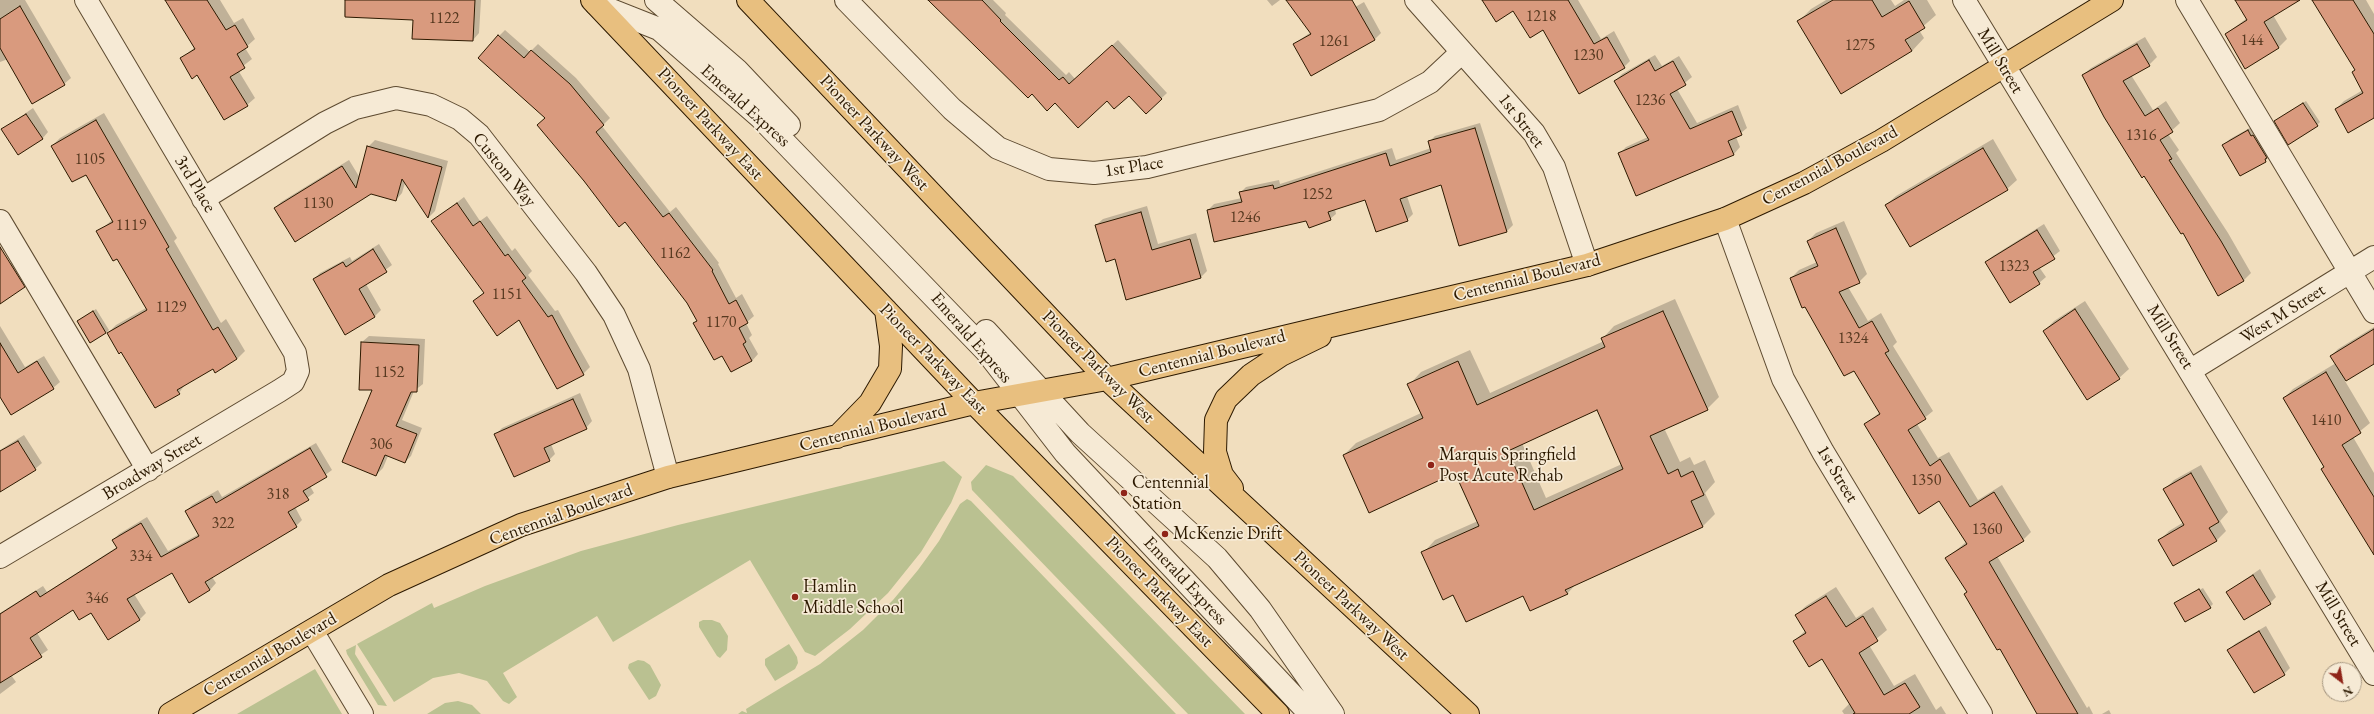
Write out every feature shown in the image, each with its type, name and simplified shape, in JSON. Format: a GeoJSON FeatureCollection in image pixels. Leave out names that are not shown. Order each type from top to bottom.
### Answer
{"type":"FeatureCollection","features":[{"type":"Feature","properties":{"kind":"main road","name":"Pioneer Parkway West"},"geometry":{"type":"LineString","coordinates":[[748,0],[1107,379],[1468,714]]}},
{"type":"Feature","properties":{"kind":"main road","name":"Centennial Boulevard"},"geometry":{"type":"LineString","coordinates":[[170,714],[390,585],[521,525],[668,478],[974,403],[1107,379],[1353,319],[1587,265],[1724,219],[1804,183],[1868,148],[2112,0]]}},
{"type":"Feature","properties":{"kind":"main road","name":"Pioneer Parkway East"},"geometry":{"type":"LineString","coordinates":[[594,2],[974,403],[1278,714]]}},
{"type":"Feature","properties":{"kind":"main road"},"geometry":{"type":"LineString","coordinates":[[837,437],[870,403],[890,368],[891,346],[886,310]]}},
{"type":"Feature","properties":{"kind":"main road"},"geometry":{"type":"LineString","coordinates":[[1250,512],[1222,475],[1215,452],[1216,420],[1226,399],[1251,375],[1282,355],[1353,319]]}},
{"type":"Feature","properties":{"kind":"street","name":"3rd Place"},"geometry":{"type":"LineString","coordinates":[[86,0],[295,353],[298,371]]}},
{"type":"Feature","properties":{"kind":"street","name":"Emerald Express"},"geometry":{"type":"LineString","coordinates":[[656,0],[737,70],[1042,391],[1080,433],[1217,558],[1260,609],[1324,705],[1333,714]]}},
{"type":"Feature","properties":{"kind":"street","name":"1st Place"},"geometry":{"type":"LineString","coordinates":[[846,0],[952,109],[998,148],[1049,169],[1056,170],[1094,173],[1147,167],[1379,110],[1430,82],[1462,52]]}},
{"type":"Feature","properties":{"kind":"street","name":"1st Street"},"geometry":{"type":"LineString","coordinates":[[1416,0],[1534,133],[1554,167],[1587,265]]}},
{"type":"Feature","properties":{"kind":"street","name":"Mill Street"},"geometry":{"type":"LineString","coordinates":[[1964,0],[2003,66],[2191,370],[2374,673]]}},
{"type":"Feature","properties":{"kind":"street"},"geometry":{"type":"LineString","coordinates":[[2187,0],[2351,271],[2374,312]]}},
{"type":"Feature","properties":{"kind":"street","name":"Emerald Express"},"geometry":{"type":"LineString","coordinates":[[594,2],[659,29],[761,118],[981,346],[1065,453],[1310,714]]}},
{"type":"Feature","properties":{"kind":"street","name":"Custom Way"},"geometry":{"type":"LineString","coordinates":[[203,199],[325,123],[355,108],[396,98],[431,104],[460,119],[479,135],[586,274],[614,315],[639,369],[668,478]]}},
{"type":"Feature","properties":{"kind":"street","name":"1st Street"},"geometry":{"type":"LineString","coordinates":[[1724,219],[1782,379],[1823,452],[1981,714]]}},
{"type":"Feature","properties":{"kind":"street"},"geometry":{"type":"LineString","coordinates":[[0,221],[148,470]]}},
{"type":"Feature","properties":{"kind":"street","name":"West M Street"},"geometry":{"type":"LineString","coordinates":[[2191,370],[2374,257]]}},
{"type":"Feature","properties":{"kind":"street","name":"Broadway Street"},"geometry":{"type":"LineString","coordinates":[[0,556],[148,470],[279,391],[293,382],[298,371]]}},
{"type":"Feature","properties":{"kind":"street"},"geometry":{"type":"LineString","coordinates":[[312,631],[362,714]]}},
{"type":"Feature","properties":{"kind":"green space"},"geometry":{"type":"Polygon","coordinates":[[[944,461],[962,477],[951,503],[921,552],[888,593],[850,629],[815,656],[805,652],[750,560],[613,642],[597,616],[503,673],[517,697],[509,704],[503,701],[487,681],[459,673],[433,678],[394,702],[357,644],[432,603],[434,608],[485,586],[581,551],[678,525],[944,461]]]}},
{"type":"Feature","properties":{"kind":"green space"},"geometry":{"type":"Polygon","coordinates":[[[986,465],[1013,476],[1245,714],[1188,714],[972,490],[971,482],[986,465]]]}},
{"type":"Feature","properties":{"kind":"green space"},"geometry":{"type":"Polygon","coordinates":[[[967,499],[971,501],[1176,714],[738,714],[742,711],[747,713],[746,709],[820,664],[863,630],[893,600],[918,570],[939,541],[960,504],[967,499]]]}},
{"type":"Feature","properties":{"kind":"green space"},"geometry":{"type":"Polygon","coordinates":[[[703,620],[712,620],[720,623],[728,636],[727,650],[720,658],[717,656],[699,627],[699,622],[703,620]]]}},
{"type":"Feature","properties":{"kind":"green space"},"geometry":{"type":"Polygon","coordinates":[[[789,644],[797,657],[798,663],[795,669],[775,681],[765,665],[765,659],[789,644]]]}},
{"type":"Feature","properties":{"kind":"green space"},"geometry":{"type":"Polygon","coordinates":[[[356,645],[355,654],[387,706],[378,705],[347,654],[346,650],[356,645]]]}},
{"type":"Feature","properties":{"kind":"green space"},"geometry":{"type":"Polygon","coordinates":[[[638,660],[644,661],[650,665],[661,685],[656,696],[649,700],[628,668],[629,664],[638,660]]]}},
{"type":"Feature","properties":{"kind":"green space"},"geometry":{"type":"Polygon","coordinates":[[[315,669],[342,714],[237,714],[315,669]]]}},
{"type":"Feature","properties":{"kind":"green space"},"geometry":{"type":"Polygon","coordinates":[[[458,701],[472,705],[481,714],[427,714],[445,703],[458,701]]]}},
{"type":"Feature","properties":{"kind":"building"},"geometry":{"type":"Polygon","coordinates":[[[165,0],[207,0],[226,30],[235,25],[248,47],[237,54],[245,68],[230,77],[248,106],[224,120],[197,75],[192,79],[180,58],[195,49],[165,0]]]}},
{"type":"Feature","properties":{"kind":"building"},"geometry":{"type":"Polygon","coordinates":[[[345,0],[475,0],[473,41],[412,39],[413,20],[345,17],[345,0]]]}},
{"type":"Feature","properties":{"kind":"building"},"geometry":{"type":"Polygon","coordinates":[[[928,0],[982,0],[1001,20],[1000,21],[1059,80],[1063,77],[1069,84],[1112,45],[1162,99],[1146,114],[1129,96],[1114,109],[1107,101],[1078,128],[1055,103],[1047,111],[1032,94],[1028,98],[928,0]]]}},
{"type":"Feature","properties":{"kind":"building"},"geometry":{"type":"Polygon","coordinates":[[[1286,0],[1352,0],[1375,40],[1311,76],[1293,44],[1311,34],[1286,0]]]}},
{"type":"Feature","properties":{"kind":"building"},"geometry":{"type":"Polygon","coordinates":[[[1482,0],[1568,0],[1594,44],[1607,37],[1625,68],[1579,94],[1543,30],[1530,38],[1513,11],[1496,22],[1482,0]]]}},
{"type":"Feature","properties":{"kind":"building"},"geometry":{"type":"Polygon","coordinates":[[[1833,0],[1872,0],[1882,17],[1909,1],[1925,28],[1905,40],[1912,51],[1841,94],[1797,21],[1833,0]]]}},
{"type":"Feature","properties":{"kind":"building"},"geometry":{"type":"Polygon","coordinates":[[[2235,0],[2300,0],[2264,22],[2279,48],[2245,69],[2225,34],[2247,20],[2235,0]]]}},
{"type":"Feature","properties":{"kind":"building"},"geometry":{"type":"Polygon","coordinates":[[[2312,0],[2353,0],[2374,34],[2374,118],[2348,133],[2335,109],[2363,93],[2352,72],[2355,70],[2312,0]]]}},
{"type":"Feature","properties":{"kind":"building"},"geometry":{"type":"Polygon","coordinates":[[[20,6],[65,85],[32,104],[0,48],[0,19],[20,6]]]}},
{"type":"Feature","properties":{"kind":"building"},"geometry":{"type":"Polygon","coordinates":[[[498,35],[524,58],[531,50],[570,84],[604,125],[596,132],[663,217],[669,213],[713,270],[712,271],[729,304],[736,300],[748,323],[739,328],[746,342],[743,344],[752,361],[731,372],[722,356],[714,360],[693,323],[697,321],[687,303],[625,222],[619,227],[584,181],[537,125],[545,118],[478,58],[498,35]]]}},
{"type":"Feature","properties":{"kind":"building"},"geometry":{"type":"Polygon","coordinates":[[[2137,44],[2150,66],[2123,81],[2145,116],[2158,108],[2173,132],[2160,140],[2172,159],[2169,160],[2221,241],[2244,281],[2218,296],[2183,233],[2181,234],[2144,176],[2142,178],[2104,117],[2082,75],[2137,44]]]}},
{"type":"Feature","properties":{"kind":"building"},"geometry":{"type":"Polygon","coordinates":[[[1649,60],[1655,71],[1673,61],[1686,85],[1670,94],[1690,129],[1732,111],[1742,135],[1728,141],[1734,155],[1636,196],[1618,153],[1649,140],[1614,81],[1649,60]]]}},
{"type":"Feature","properties":{"kind":"building"},"geometry":{"type":"Polygon","coordinates":[[[2303,103],[2318,126],[2288,145],[2274,121],[2303,103]]]}},
{"type":"Feature","properties":{"kind":"building"},"geometry":{"type":"Polygon","coordinates":[[[26,114],[43,139],[18,155],[1,129],[26,114]]]}},
{"type":"Feature","properties":{"kind":"building"},"geometry":{"type":"Polygon","coordinates":[[[96,120],[169,247],[166,249],[213,330],[218,327],[237,359],[215,373],[213,369],[177,390],[180,394],[155,408],[121,352],[119,354],[107,333],[147,310],[117,259],[113,261],[96,231],[113,222],[86,175],[72,182],[51,146],[96,120]]]}},
{"type":"Feature","properties":{"kind":"building"},"geometry":{"type":"Polygon","coordinates":[[[1475,128],[1507,232],[1459,246],[1441,185],[1400,199],[1408,221],[1376,232],[1365,200],[1328,212],[1331,220],[1309,228],[1306,221],[1214,242],[1207,210],[1242,202],[1239,192],[1273,185],[1274,189],[1386,153],[1390,166],[1431,152],[1428,141],[1475,128]]]}},
{"type":"Feature","properties":{"kind":"building"},"geometry":{"type":"Polygon","coordinates":[[[2248,130],[2251,136],[2253,135],[2267,158],[2265,159],[2266,162],[2240,176],[2222,145],[2248,130]]]}},
{"type":"Feature","properties":{"kind":"building"},"geometry":{"type":"Polygon","coordinates":[[[367,146],[442,167],[428,218],[402,179],[396,201],[371,194],[295,242],[274,208],[342,166],[356,188],[367,146]]]}},
{"type":"Feature","properties":{"kind":"building"},"geometry":{"type":"Polygon","coordinates":[[[1983,148],[2008,190],[1910,247],[1885,205],[1983,148]]]}},
{"type":"Feature","properties":{"kind":"building"},"geometry":{"type":"Polygon","coordinates":[[[457,203],[473,226],[480,221],[505,256],[508,254],[526,278],[522,281],[548,317],[552,315],[584,375],[557,389],[519,320],[497,336],[473,301],[484,293],[431,221],[457,203]]]}},
{"type":"Feature","properties":{"kind":"building"},"geometry":{"type":"Polygon","coordinates":[[[1141,212],[1152,250],[1190,239],[1201,278],[1126,300],[1115,259],[1106,262],[1095,225],[1141,212]]]}},
{"type":"Feature","properties":{"kind":"building"},"geometry":{"type":"Polygon","coordinates":[[[1836,228],[1860,283],[1839,292],[1859,328],[1872,321],[1889,351],[1885,353],[1926,419],[1908,430],[1930,466],[1940,459],[1970,507],[1994,492],[2024,541],[1989,562],[2078,714],[2037,714],[2000,649],[1997,650],[1964,594],[1967,592],[1945,558],[1967,544],[1939,501],[1919,514],[1864,424],[1880,414],[1854,371],[1844,376],[1805,307],[1802,308],[1790,278],[1818,266],[1807,241],[1836,228]]]}},
{"type":"Feature","properties":{"kind":"building"},"geometry":{"type":"Polygon","coordinates":[[[2037,230],[2055,259],[2033,272],[2040,284],[2010,303],[1985,262],[2037,230]]]}},
{"type":"Feature","properties":{"kind":"building"},"geometry":{"type":"Polygon","coordinates":[[[0,247],[25,287],[0,304],[0,247]]]}},
{"type":"Feature","properties":{"kind":"building"},"geometry":{"type":"Polygon","coordinates":[[[373,249],[387,272],[359,289],[375,317],[345,335],[313,279],[343,262],[346,267],[373,249]]]}},
{"type":"Feature","properties":{"kind":"building"},"geometry":{"type":"Polygon","coordinates":[[[2075,309],[2120,379],[2087,400],[2043,331],[2075,309]]]}},
{"type":"Feature","properties":{"kind":"building"},"geometry":{"type":"Polygon","coordinates":[[[93,311],[106,333],[90,343],[77,321],[93,311]]]}},
{"type":"Feature","properties":{"kind":"building","name":"Marquis Springfield Post Acute Rehab"},"geometry":{"type":"Polygon","coordinates":[[[1663,311],[1708,410],[1650,436],[1668,474],[1678,469],[1681,477],[1693,471],[1704,495],[1691,501],[1703,527],[1565,590],[1568,594],[1530,611],[1523,596],[1466,622],[1453,595],[1443,600],[1421,552],[1479,526],[1455,473],[1369,513],[1343,455],[1423,418],[1407,384],[1458,361],[1477,405],[1605,347],[1601,338],[1663,311]],[[1597,410],[1508,451],[1534,510],[1623,469],[1597,410]]]}},
{"type":"Feature","properties":{"kind":"building"},"geometry":{"type":"Polygon","coordinates":[[[2374,329],[2374,364],[2346,381],[2330,356],[2374,329]]]}},
{"type":"Feature","properties":{"kind":"building"},"geometry":{"type":"Polygon","coordinates":[[[361,342],[419,345],[417,392],[411,392],[396,426],[417,434],[405,463],[385,455],[376,476],[342,462],[372,390],[359,390],[361,342]]]}},
{"type":"Feature","properties":{"kind":"building"},"geometry":{"type":"Polygon","coordinates":[[[0,343],[18,373],[37,361],[54,389],[11,415],[0,397],[0,343]]]}},
{"type":"Feature","properties":{"kind":"building"},"geometry":{"type":"Polygon","coordinates":[[[2326,372],[2361,433],[2342,445],[2374,497],[2374,555],[2321,469],[2324,467],[2283,398],[2326,372]]]}},
{"type":"Feature","properties":{"kind":"building"},"geometry":{"type":"Polygon","coordinates":[[[573,399],[587,429],[544,448],[550,461],[514,477],[494,434],[573,399]]]}},
{"type":"Feature","properties":{"kind":"building"},"geometry":{"type":"Polygon","coordinates":[[[18,441],[36,470],[0,492],[0,451],[18,441]]]}},
{"type":"Feature","properties":{"kind":"building"},"geometry":{"type":"Polygon","coordinates":[[[310,448],[327,477],[303,491],[309,500],[288,512],[297,527],[205,582],[210,590],[189,603],[172,573],[127,599],[140,620],[108,640],[91,613],[79,620],[73,610],[30,638],[42,657],[0,683],[0,614],[36,591],[40,597],[117,548],[112,540],[141,523],[161,557],[199,536],[185,511],[212,496],[216,503],[310,448]]]}},
{"type":"Feature","properties":{"kind":"building"},"geometry":{"type":"Polygon","coordinates":[[[2191,473],[2219,522],[2209,528],[2217,541],[2173,566],[2158,540],[2184,525],[2163,489],[2191,473]]]}},
{"type":"Feature","properties":{"kind":"building"},"geometry":{"type":"Polygon","coordinates":[[[2253,575],[2271,604],[2244,620],[2226,592],[2253,575]]]}},
{"type":"Feature","properties":{"kind":"building"},"geometry":{"type":"Polygon","coordinates":[[[2199,589],[2211,608],[2185,622],[2174,603],[2199,589]]]}},
{"type":"Feature","properties":{"kind":"building"},"geometry":{"type":"Polygon","coordinates":[[[1826,596],[1846,627],[1863,616],[1878,641],[1859,653],[1884,695],[1905,683],[1920,707],[1909,714],[1853,714],[1855,713],[1822,659],[1809,667],[1793,641],[1806,633],[1795,615],[1826,596]]]}},
{"type":"Feature","properties":{"kind":"building"},"geometry":{"type":"Polygon","coordinates":[[[2259,631],[2285,675],[2254,693],[2227,650],[2259,631]]]}},
{"type":"Feature","properties":{"kind":"place","name":"Marquis Springfield Post Acute Rehab"},"geometry":{"type":"Point","coordinates":[1431,465]}},
{"type":"Feature","properties":{"kind":"place","name":"Centennial Station"},"geometry":{"type":"Point","coordinates":[1124,493]}},
{"type":"Feature","properties":{"kind":"place","name":"McKenzie Drift"},"geometry":{"type":"Point","coordinates":[1165,534]}},
{"type":"Feature","properties":{"kind":"place","name":"Hamlin Middle School"},"geometry":{"type":"Point","coordinates":[795,597]}}]}
